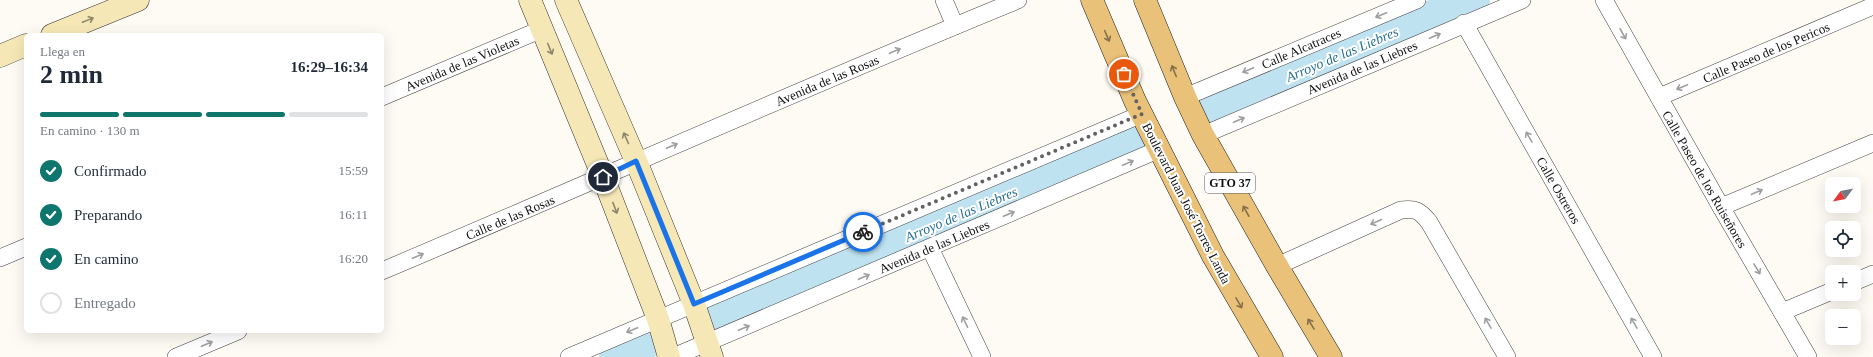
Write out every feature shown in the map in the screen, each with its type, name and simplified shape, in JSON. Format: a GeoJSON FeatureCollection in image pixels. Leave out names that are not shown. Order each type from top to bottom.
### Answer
{"type":"FeatureCollection","features":[{"type":"Feature","properties":{"kind":"main road"},"geometry":{"type":"LineString","coordinates":[[57,33],[138,0]]}},
{"type":"Feature","properties":{"kind":"main road"},"geometry":{"type":"LineString","coordinates":[[530,0],[603,177],[658,319],[669,357]]}},
{"type":"Feature","properties":{"kind":"main road"},"geometry":{"type":"LineString","coordinates":[[566,0],[636,161],[694,304],[710,350]]}},
{"type":"Feature","properties":{"kind":"main road","name":"Boulevard Juan José Torres Landa"},"geometry":{"type":"LineString","coordinates":[[1092,0],[1142,114],[1213,256],[1272,357]]}},
{"type":"Feature","properties":{"kind":"main road","name":"GTO 37"},"geometry":{"type":"LineString","coordinates":[[1145,0],[1203,135],[1277,266],[1331,357]]}},
{"type":"Feature","properties":{"kind":"main road"},"geometry":{"type":"LineString","coordinates":[[0,56],[24,46]]}},
{"type":"Feature","properties":{"kind":"street"},"geometry":{"type":"LineString","coordinates":[[944,0],[955,26]]}},
{"type":"Feature","properties":{"kind":"street","name":"Avenida de las Rosas"},"geometry":{"type":"LineString","coordinates":[[636,161],[1018,0]]}},
{"type":"Feature","properties":{"kind":"street","name":"Calle Alcatraces"},"geometry":{"type":"LineString","coordinates":[[1185,96],[1417,0]]}},
{"type":"Feature","properties":{"kind":"street","name":"Avenida de las Liebres"},"geometry":{"type":"LineString","coordinates":[[1203,135],[1464,23],[1522,0]]}},
{"type":"Feature","properties":{"kind":"street","name":"Calle Paseo de los Ruiseñores"},"geometry":{"type":"LineString","coordinates":[[1604,0],[1808,357]]}},
{"type":"Feature","properties":{"kind":"street","name":"Calle Paseo de los Pericos"},"geometry":{"type":"LineString","coordinates":[[1659,97],[1873,6]]}},
{"type":"Feature","properties":{"kind":"street","name":"Calle Ostreros"},"geometry":{"type":"LineString","coordinates":[[1464,23],[1653,357]]}},
{"type":"Feature","properties":{"kind":"street","name":"Avenida de las Violetas"},"geometry":{"type":"LineString","coordinates":[[384,96],[542,29]]}},
{"type":"Feature","properties":{"kind":"street"},"geometry":{"type":"LineString","coordinates":[[569,357],[1142,114]]}},
{"type":"Feature","properties":{"kind":"street"},"geometry":{"type":"LineString","coordinates":[[1721,207],[1873,143]]}},
{"type":"Feature","properties":{"kind":"street","name":"Avenida de las Liebres"},"geometry":{"type":"LineString","coordinates":[[673,357],[710,350],[930,248],[1160,149]]}},
{"type":"Feature","properties":{"kind":"street","name":"Calle de las Rosas"},"geometry":{"type":"LineString","coordinates":[[384,270],[603,177],[636,161]]}},
{"type":"Feature","properties":{"kind":"street"},"geometry":{"type":"LineString","coordinates":[[1277,266],[1401,210],[1413,208],[1420,211],[1429,222],[1507,357]]}},
{"type":"Feature","properties":{"kind":"street"},"geometry":{"type":"LineString","coordinates":[[0,258],[24,248]]}},
{"type":"Feature","properties":{"kind":"street"},"geometry":{"type":"LineString","coordinates":[[930,248],[982,357]]}},
{"type":"Feature","properties":{"kind":"street"},"geometry":{"type":"LineString","coordinates":[[1861,279],[1873,274]]}},
{"type":"Feature","properties":{"kind":"street"},"geometry":{"type":"LineString","coordinates":[[1782,312],[1825,294]]}},
{"type":"Feature","properties":{"kind":"street"},"geometry":{"type":"LineString","coordinates":[[176,357],[233,333]]}},
{"type":"Feature","properties":{"kind":"waterway","name":"Arroyo de las Liebres"},"geometry":{"type":"LineString","coordinates":[[1212,109],[1473,0]]}},
{"type":"Feature","properties":{"kind":"waterway","name":"Arroyo de las Liebres"},"geometry":{"type":"LineString","coordinates":[[721,313],[1134,142]]}},
{"type":"Feature","properties":{"kind":"waterway","name":"Arroyo de las Liebres"},"geometry":{"type":"LineString","coordinates":[[616,357],[641,347]]}},
{"type":"Feature","properties":{"kind":"way so far"},"geometry":{"type":"LineString","coordinates":[[863,232],[1142,114],[1124,74]]}},
{"type":"Feature","properties":{"kind":"route"},"geometry":{"type":"LineString","coordinates":[[603,177],[636,161],[694,304],[863,232]]}}]}
